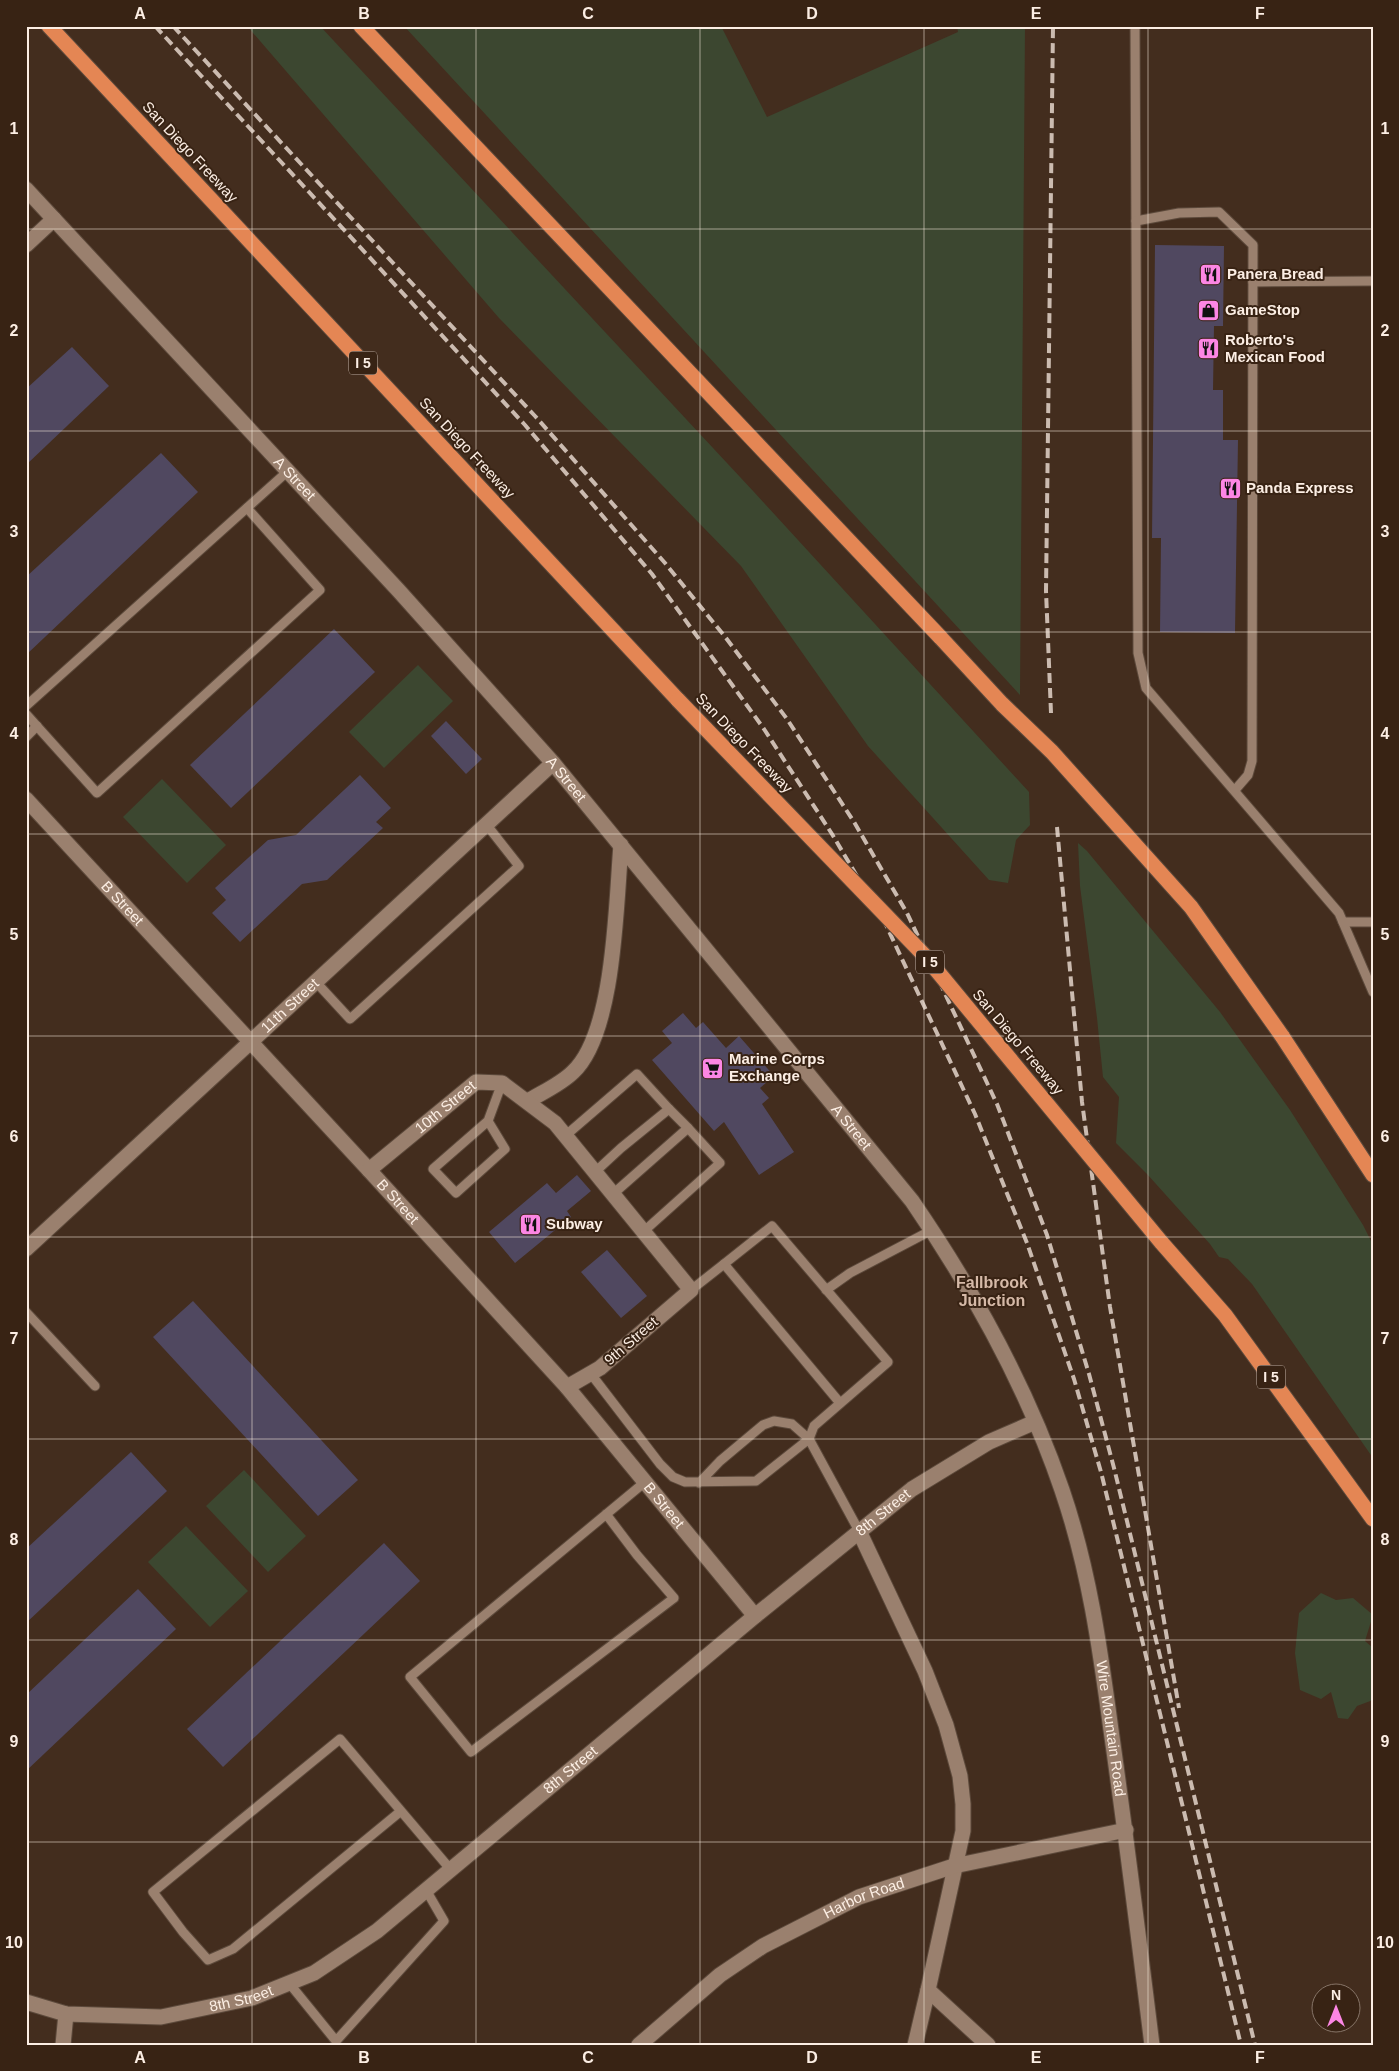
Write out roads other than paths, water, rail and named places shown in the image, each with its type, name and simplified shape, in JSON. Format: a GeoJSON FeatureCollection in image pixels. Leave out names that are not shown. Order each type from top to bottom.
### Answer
{"type":"FeatureCollection","features":[{"type":"Feature","properties":{"kind":"highway","name":"San Diego Freeway"},"geometry":{"type":"LineString","coordinates":[[49,26],[678,700],[924,955],[1161,1242],[1226,1315],[1373,1519]]}},
{"type":"Feature","properties":{"kind":"highway"},"geometry":{"type":"LineString","coordinates":[[361,26],[1002,704],[1052,752],[1191,907],[1282,1036],[1373,1175]]}},
{"type":"Feature","properties":{"kind":"street","name":"A Street"},"geometry":{"type":"LineString","coordinates":[[26,189],[399,591],[553,763],[912,1201],[948,1254],[1007,1359],[1035,1422]]}},
{"type":"Feature","properties":{"kind":"street"},"geometry":{"type":"LineString","coordinates":[[26,245],[54,219]]}},
{"type":"Feature","properties":{"kind":"street","name":"11th Street"},"geometry":{"type":"LineString","coordinates":[[26,1249],[553,763]]}},
{"type":"Feature","properties":{"kind":"street","name":"B Street"},"geometry":{"type":"LineString","coordinates":[[26,799],[567,1387],[755,1616]]}},
{"type":"Feature","properties":{"kind":"street"},"geometry":{"type":"LineString","coordinates":[[528,1101],[573,1072],[589,1052],[607,996],[621,846]]}},
{"type":"Feature","properties":{"kind":"street","name":"10th Street"},"geometry":{"type":"LineString","coordinates":[[369,1170],[476,1082],[502,1083]]}},
{"type":"Feature","properties":{"kind":"street"},"geometry":{"type":"LineString","coordinates":[[502,1083],[555,1123],[691,1290]]}},
{"type":"Feature","properties":{"kind":"street","name":"9th Street"},"geometry":{"type":"LineString","coordinates":[[567,1387],[600,1368],[691,1290]]}},
{"type":"Feature","properties":{"kind":"street","name":"8th Street"},"geometry":{"type":"LineString","coordinates":[[26,2002],[66,2014],[161,2017],[252,1998],[314,1973],[369,1936],[451,1870],[755,1616],[912,1489],[989,1442],[1035,1422]]}},
{"type":"Feature","properties":{"kind":"street","name":"Wire Mountain Road"},"geometry":{"type":"LineString","coordinates":[[1035,1422],[1062,1490],[1090,1586],[1126,1830],[1152,2045]]}},
{"type":"Feature","properties":{"kind":"street"},"geometry":{"type":"LineString","coordinates":[[859,1531],[925,1671],[946,1725],[960,1776],[963,1804],[962,1831],[915,2045]]}},
{"type":"Feature","properties":{"kind":"street","name":"Harbor Road"},"geometry":{"type":"LineString","coordinates":[[639,2045],[720,1975],[762,1946],[859,1897],[954,1866],[1126,1830]]}},
{"type":"Feature","properties":{"kind":"street"},"geometry":{"type":"LineString","coordinates":[[928,1990],[988,2045]]}},
{"type":"Feature","properties":{"kind":"street"},"geometry":{"type":"LineString","coordinates":[[62,2045],[66,2014]]}},
{"type":"Feature","properties":{"kind":"lane"},"geometry":{"type":"LineString","coordinates":[[1135,26],[1138,653],[1146,688],[1236,790],[1339,913],[1373,992]]}},
{"type":"Feature","properties":{"kind":"lane"},"geometry":{"type":"LineString","coordinates":[[1136,221],[1179,213],[1219,212],[1253,245],[1252,761],[1248,775],[1236,790]]}},
{"type":"Feature","properties":{"kind":"lane"},"geometry":{"type":"LineString","coordinates":[[1253,282],[1373,280]]}},
{"type":"Feature","properties":{"kind":"lane"},"geometry":{"type":"LineString","coordinates":[[26,706],[288,471]]}},
{"type":"Feature","properties":{"kind":"lane"},"geometry":{"type":"LineString","coordinates":[[26,714],[97,793],[320,590],[247,508]]}},
{"type":"Feature","properties":{"kind":"lane"},"geometry":{"type":"LineString","coordinates":[[26,737],[37,726]]}},
{"type":"Feature","properties":{"kind":"lane"},"geometry":{"type":"LineString","coordinates":[[315,981],[350,1018],[519,866],[486,824]]}},
{"type":"Feature","properties":{"kind":"lane"},"geometry":{"type":"LineString","coordinates":[[1343,922],[1373,922]]}},
{"type":"Feature","properties":{"kind":"lane"},"geometry":{"type":"LineString","coordinates":[[565,1136],[638,1074],[720,1163],[643,1232]]}},
{"type":"Feature","properties":{"kind":"lane"},"geometry":{"type":"LineString","coordinates":[[488,1121],[505,1148],[456,1193],[433,1169],[488,1121],[502,1083]]}},
{"type":"Feature","properties":{"kind":"lane"},"geometry":{"type":"LineString","coordinates":[[595,1172],[669,1109]]}},
{"type":"Feature","properties":{"kind":"lane"},"geometry":{"type":"LineString","coordinates":[[613,1194],[688,1128]]}},
{"type":"Feature","properties":{"kind":"lane"},"geometry":{"type":"LineString","coordinates":[[591,1374],[673,1477],[685,1482],[699,1483],[756,1482],[809,1439],[814,1426],[888,1362],[772,1226],[691,1290]]}},
{"type":"Feature","properties":{"kind":"lane"},"geometry":{"type":"LineString","coordinates":[[826,1290],[850,1272],[932,1230]]}},
{"type":"Feature","properties":{"kind":"lane"},"geometry":{"type":"LineString","coordinates":[[724,1264],[840,1403]]}},
{"type":"Feature","properties":{"kind":"lane"},"geometry":{"type":"LineString","coordinates":[[26,1312],[95,1386]]}},
{"type":"Feature","properties":{"kind":"lane"},"geometry":{"type":"LineString","coordinates":[[699,1483],[720,1461],[763,1425],[774,1421],[792,1424],[809,1439],[859,1531]]}},
{"type":"Feature","properties":{"kind":"lane"},"geometry":{"type":"LineString","coordinates":[[606,1514],[674,1598],[470,1752],[410,1677],[606,1514],[645,1482]]}},
{"type":"Feature","properties":{"kind":"lane"},"geometry":{"type":"LineString","coordinates":[[401,1811],[233,1949],[208,1960],[183,1932],[153,1892],[340,1739],[451,1870]]}},
{"type":"Feature","properties":{"kind":"lane"},"geometry":{"type":"LineString","coordinates":[[288,1983],[336,2041],[444,1922],[426,1890]]}},
{"type":"Feature","properties":{"kind":"railway"},"geometry":{"type":"LineString","coordinates":[[155,26],[525,425],[652,574],[764,729],[832,834],[886,925],[975,1114],[1027,1243],[1074,1379],[1101,1472],[1241,2045]]}},
{"type":"Feature","properties":{"kind":"railway"},"geometry":{"type":"LineString","coordinates":[[173,26],[535,416],[665,563],[726,638],[787,719],[854,822],[907,913],[997,1104],[1047,1235],[1089,1374],[1114,1468],[1255,2045]]}},
{"type":"Feature","properties":{"kind":"railway"},"geometry":{"type":"LineString","coordinates":[[1051,713],[1046,591],[1053,26]]}},
{"type":"Feature","properties":{"kind":"railway"},"geometry":{"type":"LineString","coordinates":[[1057,827],[1082,1102],[1110,1307],[1179,1708]]}},
{"type":"Feature","properties":{"kind":"place","name":"Panera Bread"},"geometry":{"type":"Point","coordinates":[1211,274]}},
{"type":"Feature","properties":{"kind":"place","name":"GameStop"},"geometry":{"type":"Point","coordinates":[1209,310]}},
{"type":"Feature","properties":{"kind":"place","name":"Roberto's Mexican Food"},"geometry":{"type":"Point","coordinates":[1209,349]}},
{"type":"Feature","properties":{"kind":"place","name":"Panda Express"},"geometry":{"type":"Point","coordinates":[1230,488]}},
{"type":"Feature","properties":{"kind":"place","name":"Marine Corps Exchange"},"geometry":{"type":"Point","coordinates":[713,1068]}},
{"type":"Feature","properties":{"kind":"place","name":"Subway"},"geometry":{"type":"Point","coordinates":[530,1224]}},
{"type":"Feature","properties":{"kind":"district","name":"Fallbrook Junction"},"geometry":{"type":"Point","coordinates":[992,1291]}}]}
